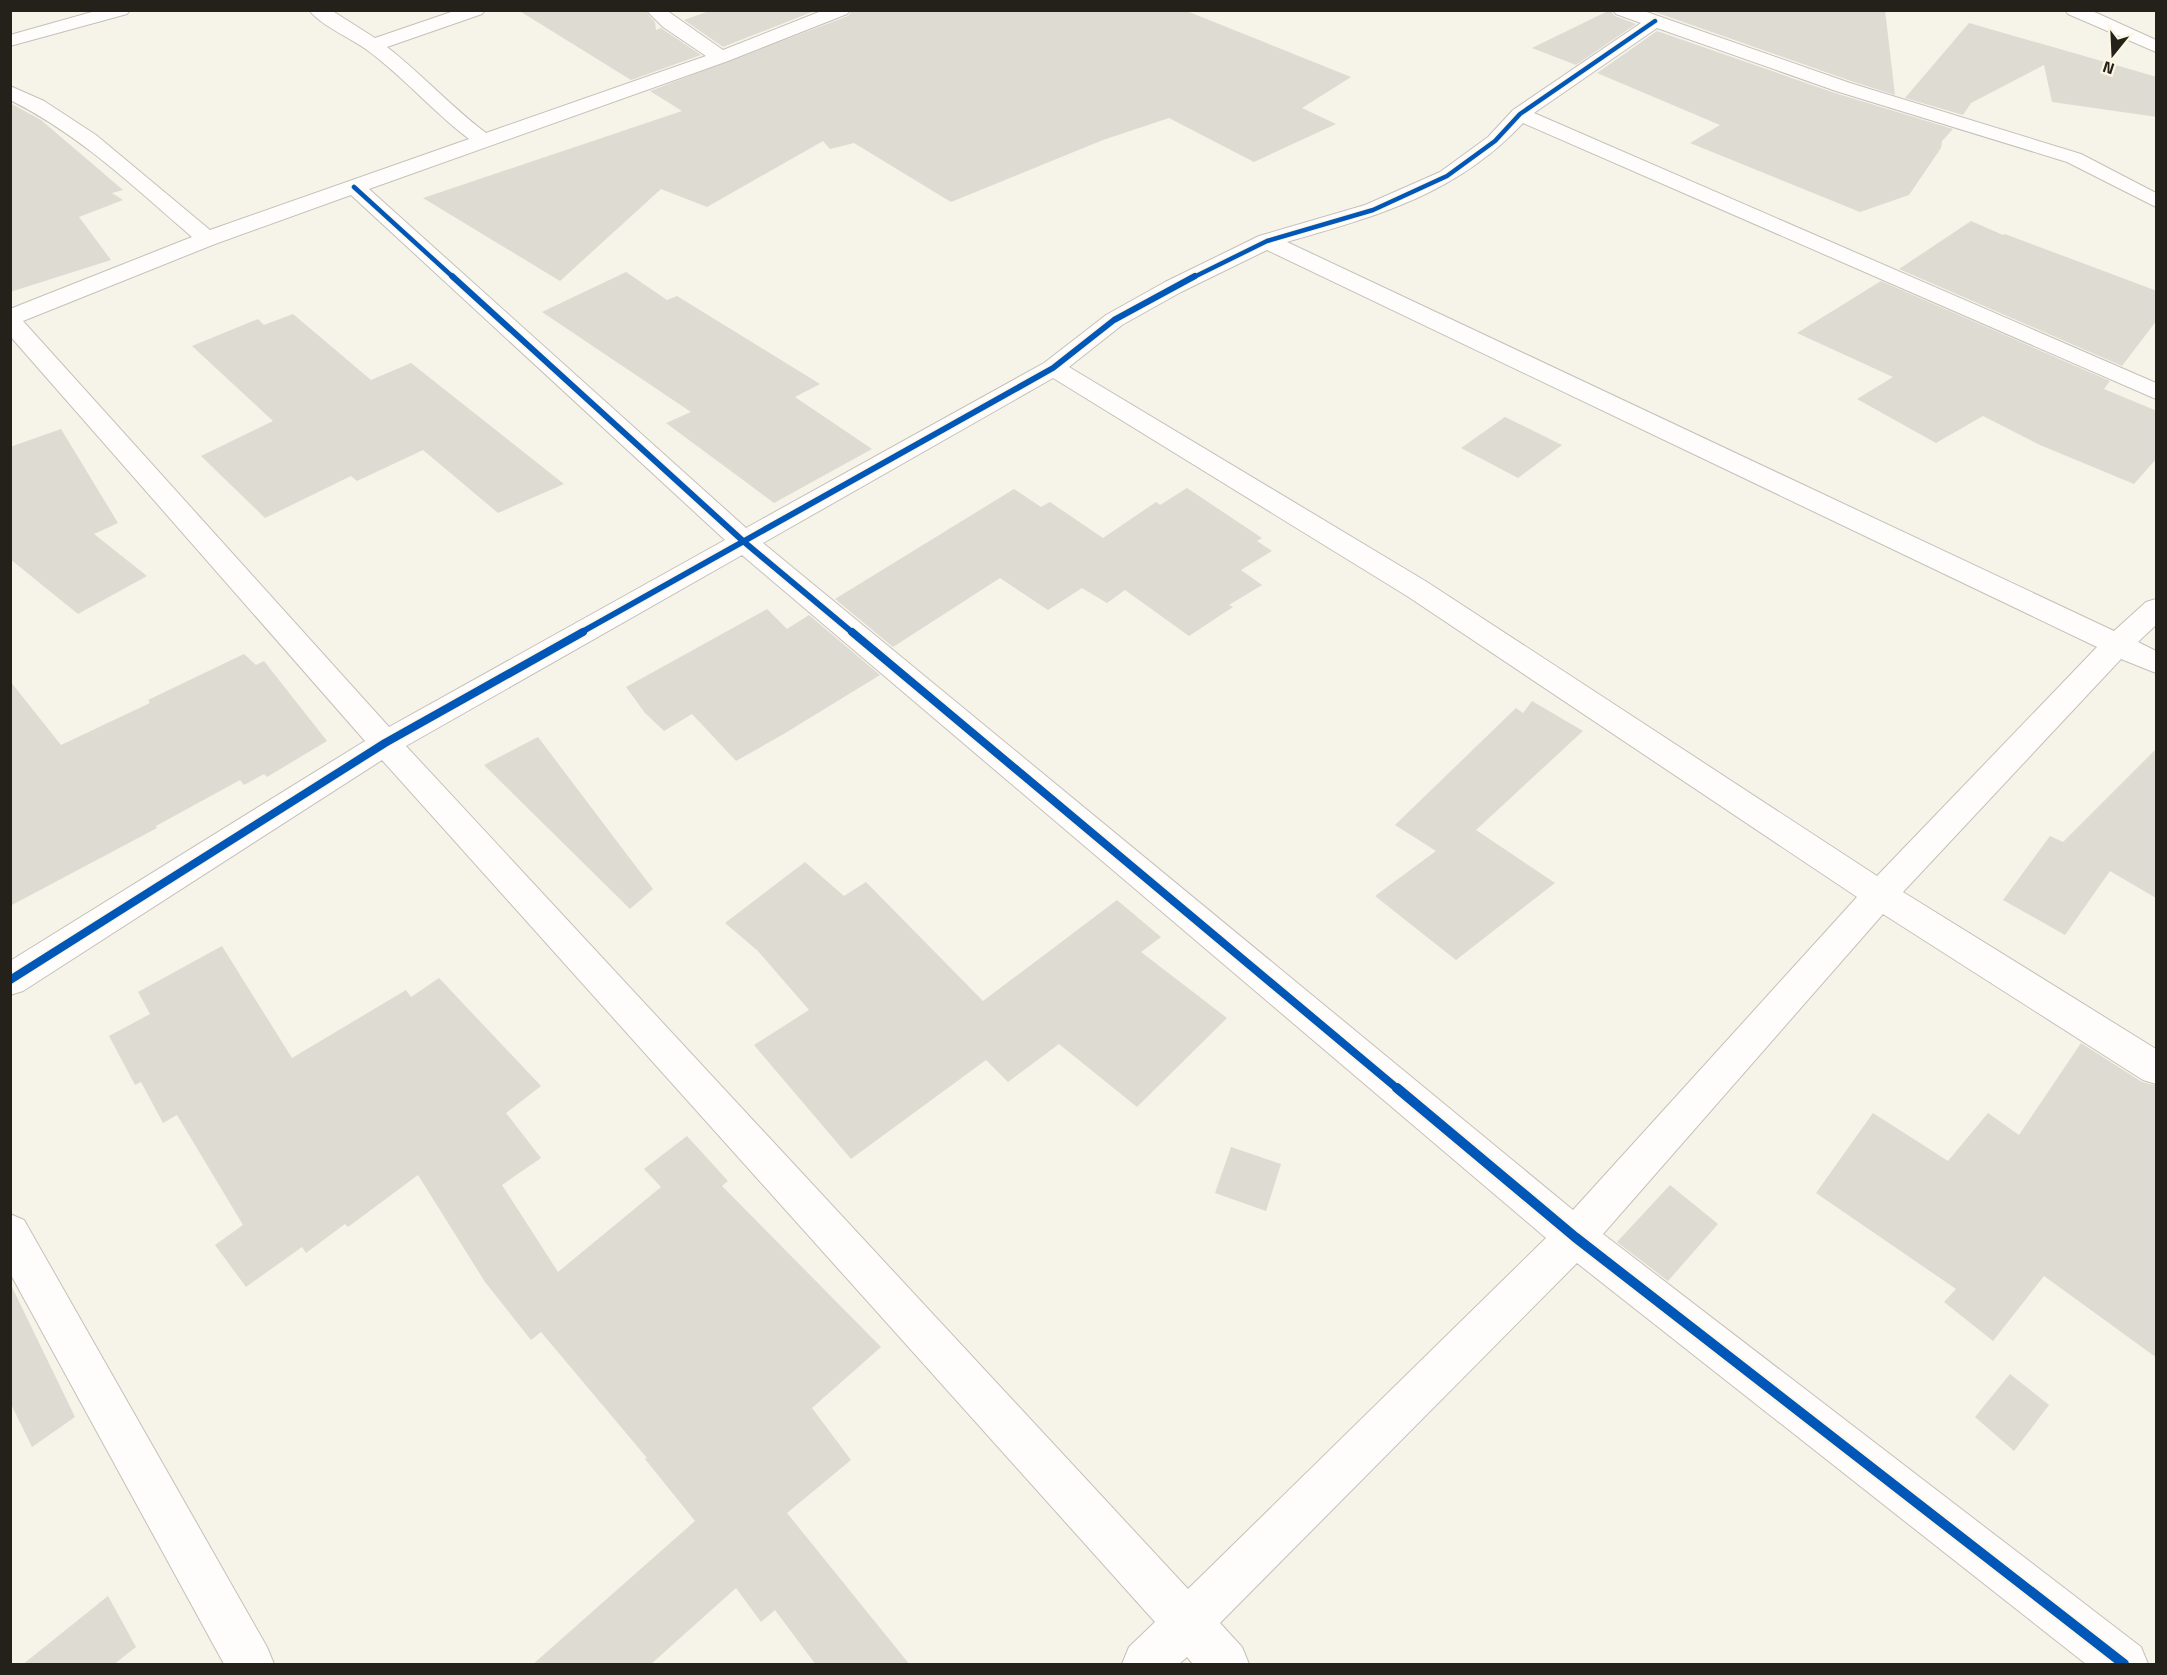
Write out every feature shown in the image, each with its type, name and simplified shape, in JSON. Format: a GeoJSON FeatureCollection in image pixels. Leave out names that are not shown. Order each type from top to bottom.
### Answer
{"type":"FeatureCollection","features":[{"type":"Feature","properties":{"kind":"street"},"geometry":{"type":"LineString","coordinates":[[10,41],[122,10]]}},
{"type":"Feature","properties":{"kind":"street"},"geometry":{"type":"LineString","coordinates":[[318,10],[373,45],[405,70],[448,114],[484,141]]}},
{"type":"Feature","properties":{"kind":"street"},"geometry":{"type":"LineString","coordinates":[[373,45],[476,10]]}},
{"type":"Feature","properties":{"kind":"street"},"geometry":{"type":"LineString","coordinates":[[655,10],[669,23],[721,57]]}},
{"type":"Feature","properties":{"kind":"street"},"geometry":{"type":"LineString","coordinates":[[841,10],[721,57],[207,238],[10,319],[385,743],[1224,1665]]}},
{"type":"Feature","properties":{"kind":"street"},"geometry":{"type":"LineString","coordinates":[[1622,10],[1843,87],[2074,158],[2157,201]]}},
{"type":"Feature","properties":{"kind":"street"},"geometry":{"type":"LineString","coordinates":[[2074,10],[2090,15],[2157,47]]}},
{"type":"Feature","properties":{"kind":"street"},"geometry":{"type":"LineString","coordinates":[[10,980],[385,743],[1053,368],[1114,320],[1173,287],[1267,241],[1373,210],[1447,176],[1495,141],[1520,114],[1655,21]]}},
{"type":"Feature","properties":{"kind":"street"},"geometry":{"type":"LineString","coordinates":[[10,92],[30,100],[75,128],[207,238]]}},
{"type":"Feature","properties":{"kind":"street"},"geometry":{"type":"LineString","coordinates":[[1520,114],[2157,392]]}},
{"type":"Feature","properties":{"kind":"street"},"geometry":{"type":"LineString","coordinates":[[354,187],[743,540],[1575,1237],[2124,1665]]}},
{"type":"Feature","properties":{"kind":"street"},"geometry":{"type":"LineString","coordinates":[[1267,241],[2157,663]]}},
{"type":"Feature","properties":{"kind":"street"},"geometry":{"type":"LineString","coordinates":[[1053,368],[1417,589],[1880,895],[2157,1068]]}},
{"type":"Feature","properties":{"kind":"street"},"geometry":{"type":"LineString","coordinates":[[1146,1665],[1575,1237],[1880,895],[2118,644],[2157,609]]}},
{"type":"Feature","properties":{"kind":"street"},"geometry":{"type":"LineString","coordinates":[[10,1233],[250,1665]]}},
{"type":"Feature","properties":{"kind":"building"},"geometry":{"type":"Polygon","coordinates":[[[518,10],[644,10],[655,22],[656,30],[661,28],[701,55],[631,80],[518,10]]]}},
{"type":"Feature","properties":{"kind":"building"},"geometry":{"type":"Polygon","coordinates":[[[712,10],[817,10],[723,47],[684,20],[712,10]]]}},
{"type":"Feature","properties":{"kind":"building"},"geometry":{"type":"Polygon","coordinates":[[[852,10],[1184,10],[1351,77],[1302,108],[1336,124],[1254,162],[1169,118],[1103,140],[951,202],[854,143],[830,149],[823,141],[707,207],[661,189],[560,281],[423,198],[682,111],[650,91],[848,16],[852,10]]]}},
{"type":"Feature","properties":{"kind":"building"},"geometry":{"type":"Polygon","coordinates":[[[1610,10],[1615,16],[1636,24],[1576,65],[1532,48],[1610,10]]]}},
{"type":"Feature","properties":{"kind":"building"},"geometry":{"type":"Polygon","coordinates":[[[1649,10],[1885,10],[1895,95],[1851,81],[1649,10]]]}},
{"type":"Feature","properties":{"kind":"building"},"geometry":{"type":"Polygon","coordinates":[[[1969,23],[2157,77],[2157,117],[2052,102],[2044,65],[1971,103],[1963,115],[1905,98],[1969,23]]]}},
{"type":"Feature","properties":{"kind":"building"},"geometry":{"type":"Polygon","coordinates":[[[1657,31],[1835,93],[1953,129],[1942,141],[1941,148],[1909,195],[1860,212],[1690,143],[1720,125],[1597,73],[1657,31]]]}},
{"type":"Feature","properties":{"kind":"building"},"geometry":{"type":"Polygon","coordinates":[[[10,103],[41,120],[123,190],[112,193],[123,200],[79,217],[111,260],[10,292],[10,103]]]}},
{"type":"Feature","properties":{"kind":"building"},"geometry":{"type":"Polygon","coordinates":[[[1971,221],[2003,235],[2157,291],[2157,320],[2122,366],[1899,269],[1971,221]]]}},
{"type":"Feature","properties":{"kind":"building"},"geometry":{"type":"Polygon","coordinates":[[[626,272],[667,300],[677,296],[820,384],[795,397],[872,449],[774,503],[666,423],[691,412],[542,312],[626,272]]]}},
{"type":"Feature","properties":{"kind":"building"},"geometry":{"type":"Polygon","coordinates":[[[1881,281],[2110,381],[2104,389],[2157,411],[2157,458],[2134,484],[2040,445],[1983,416],[1936,443],[1857,399],[1893,377],[1797,333],[1881,281]]]}},
{"type":"Feature","properties":{"kind":"building"},"geometry":{"type":"Polygon","coordinates":[[[293,314],[371,380],[411,363],[564,484],[498,513],[423,450],[357,481],[351,476],[265,518],[201,456],[273,421],[192,346],[258,319],[264,325],[293,314]]]}},
{"type":"Feature","properties":{"kind":"building"},"geometry":{"type":"Polygon","coordinates":[[[1505,417],[1562,445],[1518,478],[1461,448],[1505,417]]]}},
{"type":"Feature","properties":{"kind":"building"},"geometry":{"type":"Polygon","coordinates":[[[61,429],[118,523],[94,534],[147,576],[78,614],[10,559],[10,447],[61,429]]]}},
{"type":"Feature","properties":{"kind":"building"},"geometry":{"type":"Polygon","coordinates":[[[1187,488],[1262,538],[1257,541],[1272,551],[1241,570],[1262,585],[1229,605],[1233,607],[1189,636],[1125,590],[1107,603],[1082,588],[1048,610],[1000,578],[893,647],[835,599],[1014,489],[1041,507],[1050,502],[1103,538],[1156,502],[1160,505],[1187,488]]]}},
{"type":"Feature","properties":{"kind":"building"},"geometry":{"type":"Polygon","coordinates":[[[767,609],[787,629],[809,615],[880,675],[736,761],[692,714],[664,731],[645,713],[626,687],[767,609]]]}},
{"type":"Feature","properties":{"kind":"building"},"geometry":{"type":"Polygon","coordinates":[[[244,654],[256,665],[264,661],[327,741],[267,777],[264,774],[244,785],[240,780],[156,826],[157,828],[10,906],[10,681],[61,745],[150,703],[148,700],[244,654]]]}},
{"type":"Feature","properties":{"kind":"building"},"geometry":{"type":"Polygon","coordinates":[[[1532,701],[1583,731],[1476,830],[1555,883],[1456,960],[1375,896],[1436,851],[1395,825],[1516,708],[1523,713],[1532,701]]]}},
{"type":"Feature","properties":{"kind":"building"},"geometry":{"type":"Polygon","coordinates":[[[538,737],[653,889],[630,909],[484,765],[538,737]]]}},
{"type":"Feature","properties":{"kind":"building"},"geometry":{"type":"Polygon","coordinates":[[[2157,748],[2156,898],[2110,871],[2065,935],[2003,900],[2050,836],[2063,842],[2157,748]]]}},
{"type":"Feature","properties":{"kind":"building"},"geometry":{"type":"Polygon","coordinates":[[[805,862],[844,896],[866,882],[983,1001],[1117,900],[1161,937],[1141,952],[1227,1018],[1137,1107],[1059,1044],[1008,1082],[986,1060],[851,1159],[754,1045],[809,1010],[758,951],[725,923],[805,862]]]}},
{"type":"Feature","properties":{"kind":"building"},"geometry":{"type":"Polygon","coordinates":[[[222,946],[292,1058],[406,990],[411,997],[439,978],[541,1086],[506,1113],[541,1158],[502,1185],[558,1272],[661,1187],[644,1169],[687,1136],[728,1181],[722,1186],[881,1347],[812,1408],[851,1460],[787,1513],[910,1665],[816,1665],[775,1610],[761,1622],[736,1588],[650,1665],[532,1665],[695,1521],[645,1459],[647,1458],[541,1332],[531,1340],[485,1282],[418,1175],[348,1227],[345,1224],[306,1253],[302,1247],[246,1287],[215,1245],[243,1225],[177,1115],[163,1123],[141,1082],[135,1085],[109,1036],[150,1014],[138,992],[222,946]]]}},
{"type":"Feature","properties":{"kind":"building"},"geometry":{"type":"Polygon","coordinates":[[[2081,1043],[2142,1082],[2157,1086],[2157,1358],[2044,1276],[1993,1341],[1944,1302],[1956,1289],[1816,1193],[1873,1113],[1948,1161],[1988,1113],[2019,1135],[2081,1043]]]}},
{"type":"Feature","properties":{"kind":"building"},"geometry":{"type":"Polygon","coordinates":[[[1231,1147],[1281,1164],[1266,1211],[1215,1193],[1231,1147]]]}},
{"type":"Feature","properties":{"kind":"building"},"geometry":{"type":"Polygon","coordinates":[[[1670,1185],[1718,1224],[1668,1281],[1617,1242],[1670,1185]]]}},
{"type":"Feature","properties":{"kind":"building"},"geometry":{"type":"Polygon","coordinates":[[[10,1283],[75,1417],[32,1447],[10,1402],[10,1283]]]}},
{"type":"Feature","properties":{"kind":"building"},"geometry":{"type":"Polygon","coordinates":[[[2010,1374],[2049,1405],[2014,1451],[1975,1417],[2010,1374]]]}},
{"type":"Feature","properties":{"kind":"building"},"geometry":{"type":"Polygon","coordinates":[[[108,1596],[136,1647],[113,1665],[22,1665],[108,1596]]]}},
{"type":"Feature","properties":{"kind":"cycle path"},"geometry":{"type":"LineString","coordinates":[[10,980],[385,743],[1053,368],[1114,320],[1173,287],[1267,241],[1373,210],[1447,176],[1495,141],[1520,114],[1655,21]]}},
{"type":"Feature","properties":{"kind":"cycle path"},"geometry":{"type":"LineString","coordinates":[[354,187],[743,541],[1575,1237],[2124,1664]]}}]}
